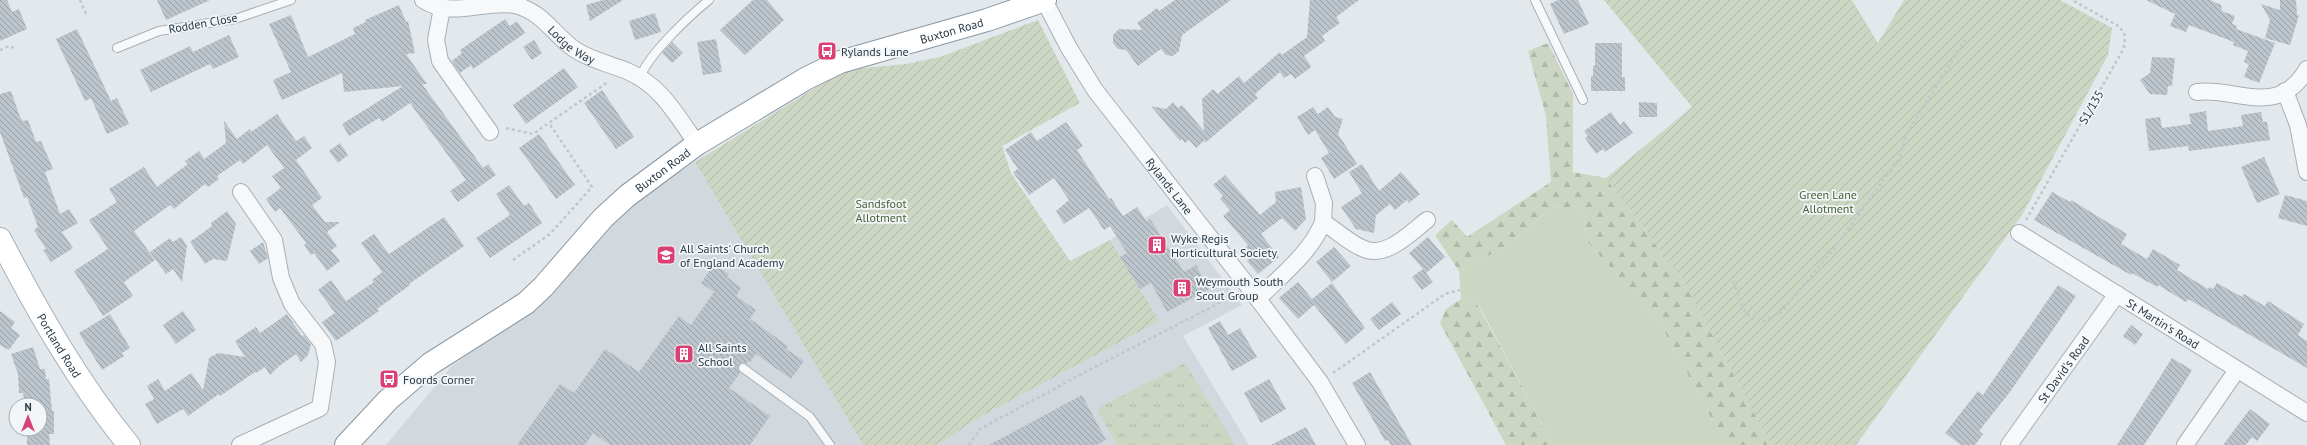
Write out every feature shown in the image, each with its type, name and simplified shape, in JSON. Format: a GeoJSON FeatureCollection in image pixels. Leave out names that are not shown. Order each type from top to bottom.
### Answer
{"type":"FeatureCollection","features":[{"type":"Feature","properties":{"kind":"main road","name":"Buxton Road"},"geometry":{"type":"LineString","coordinates":[[346,445],[388,400],[430,364],[526,303],[544,287],[603,218],[627,196],[697,144],[807,78],[840,62],[987,20],[1045,0]]}},
{"type":"Feature","properties":{"kind":"main road","name":"Portland Road"},"geometry":{"type":"LineString","coordinates":[[0,239],[35,305],[97,402],[129,445]]}},
{"type":"Feature","properties":{"kind":"street","name":"Lodge Way"},"geometry":{"type":"LineString","coordinates":[[423,0],[442,8],[465,9],[500,4],[532,5],[568,45],[581,54],[640,77],[659,90],[697,144]]}},
{"type":"Feature","properties":{"kind":"street","name":"Rylands Lane"},"geometry":{"type":"LineString","coordinates":[[1045,0],[1069,48],[1095,90],[1254,294],[1320,382],[1357,445]]}},
{"type":"Feature","properties":{"kind":"street"},"geometry":{"type":"LineString","coordinates":[[442,8],[436,40],[440,61],[490,132]]}},
{"type":"Feature","properties":{"kind":"street"},"geometry":{"type":"LineString","coordinates":[[2198,92],[2215,86],[2258,98],[2285,91],[2299,81],[2307,69]]}},
{"type":"Feature","properties":{"kind":"street"},"geometry":{"type":"LineString","coordinates":[[2285,91],[2298,125],[2307,172]]}},
{"type":"Feature","properties":{"kind":"street"},"geometry":{"type":"LineString","coordinates":[[1254,294],[1308,248],[1316,238],[1323,222],[1324,203],[1315,176]]}},
{"type":"Feature","properties":{"kind":"street"},"geometry":{"type":"LineString","coordinates":[[240,445],[320,408],[328,362],[323,344],[292,304],[285,290],[274,240],[242,192]]}},
{"type":"Feature","properties":{"kind":"street"},"geometry":{"type":"LineString","coordinates":[[1323,222],[1362,249],[1373,252],[1389,247],[1427,220]]}},
{"type":"Feature","properties":{"kind":"street","name":"St Martin's Road"},"geometry":{"type":"LineString","coordinates":[[2019,233],[2307,413]]}},
{"type":"Feature","properties":{"kind":"street","name":"St David's Road"},"geometry":{"type":"LineString","coordinates":[[2009,445],[2117,294]]}},
{"type":"Feature","properties":{"kind":"street"},"geometry":{"type":"LineString","coordinates":[[2185,445],[2237,370]]}},
{"type":"Feature","properties":{"kind":"lane","name":"Rodden Close"},"geometry":{"type":"LineString","coordinates":[[117,48],[159,31],[235,19],[290,0]]}},
{"type":"Feature","properties":{"kind":"lane"},"geometry":{"type":"LineString","coordinates":[[640,77],[645,65],[686,19],[709,0]]}},
{"type":"Feature","properties":{"kind":"lane"},"geometry":{"type":"LineString","coordinates":[[1535,0],[1583,100]]}},
{"type":"Feature","properties":{"kind":"lane"},"geometry":{"type":"LineString","coordinates":[[743,368],[810,417],[830,445]]}},
{"type":"Feature","properties":{"kind":"path"},"geometry":{"type":"LineString","coordinates":[[81,0],[87,16]]}},
{"type":"Feature","properties":{"kind":"path","name":"S1/135"},"geometry":{"type":"LineString","coordinates":[[2019,233],[2124,48],[2125,36],[2120,27],[2072,0]]}},
{"type":"Feature","properties":{"kind":"path"},"geometry":{"type":"LineString","coordinates":[[1734,281],[1744,309],[1749,316],[1756,320],[1764,321],[1781,312],[1836,246],[1900,157],[1906,135],[1967,37]]}},
{"type":"Feature","properties":{"kind":"path"},"geometry":{"type":"LineString","coordinates":[[0,50],[9,46],[14,48]]}},
{"type":"Feature","properties":{"kind":"path"},"geometry":{"type":"LineString","coordinates":[[490,132],[506,128],[533,134],[610,81],[615,67]]}},
{"type":"Feature","properties":{"kind":"path"},"geometry":{"type":"LineString","coordinates":[[512,260],[550,234],[592,187],[549,122]]}},
{"type":"Feature","properties":{"kind":"path"},"geometry":{"type":"LineString","coordinates":[[1320,382],[1445,294],[1460,290]]}},
{"type":"Feature","properties":{"kind":"path"},"geometry":{"type":"LineString","coordinates":[[969,445],[980,429],[1089,370],[1254,294]]}},
{"type":"Feature","properties":{"kind":"shaded area","name":"All Saints' Church of England Academy"},"geometry":{"type":"Polygon","coordinates":[[[695,162],[863,445],[386,445],[451,367],[531,307],[633,203],[695,162]]]}},
{"type":"Feature","properties":{"kind":"shaded area"},"geometry":{"type":"Polygon","coordinates":[[[1167,205],[1242,305],[1183,336],[1249,445],[937,445],[982,416],[1158,321],[1110,240],[1167,205]]]}},
{"type":"Feature","properties":{"kind":"green space","name":"Green Lane Allotment"},"geometry":{"type":"Polygon","coordinates":[[[1604,0],[1852,0],[1878,43],[1904,0],[2060,0],[2112,28],[2108,55],[2022,215],[1856,445],[1771,445],[1685,284],[1606,178],[1692,107],[1604,0]]]}},
{"type":"Feature","properties":{"kind":"green space","name":"Sandsfoot Allotment"},"geometry":{"type":"Polygon","coordinates":[[[1038,20],[1080,103],[1002,146],[1011,173],[1070,261],[1110,240],[1159,321],[982,416],[937,445],[863,445],[695,162],[844,70],[906,64],[940,57],[1038,20]]]}},
{"type":"Feature","properties":{"kind":"green space"},"geometry":{"type":"Polygon","coordinates":[[[1548,43],[1573,94],[1573,172],[1606,178],[1685,284],[1771,445],[1726,445],[1659,321],[1587,241],[1583,206],[1551,208],[1507,246],[1459,271],[1435,235],[1452,220],[1467,237],[1551,182],[1546,116],[1528,51],[1548,43]]]}},
{"type":"Feature","properties":{"kind":"green space"},"geometry":{"type":"Polygon","coordinates":[[[1583,206],[1587,241],[1659,321],[1726,445],[1553,445],[1479,305],[1461,299],[1459,271],[1507,246],[1551,208],[1583,206]]]}},
{"type":"Feature","properties":{"kind":"green space"},"geometry":{"type":"Polygon","coordinates":[[[1461,299],[1478,305],[1553,445],[1506,445],[1440,323],[1446,309],[1461,299]]]}},
{"type":"Feature","properties":{"kind":"green space"},"geometry":{"type":"Polygon","coordinates":[[[1185,363],[1235,445],[1112,445],[1116,443],[1097,409],[1185,363]]]}},
{"type":"Feature","properties":{"kind":"building"},"geometry":{"type":"Polygon","coordinates":[[[0,0],[7,0],[12,12],[19,9],[27,29],[0,41],[0,0]]]}},
{"type":"Feature","properties":{"kind":"building"},"geometry":{"type":"Polygon","coordinates":[[[157,0],[210,0],[166,20],[157,0]]]}},
{"type":"Feature","properties":{"kind":"building"},"geometry":{"type":"Polygon","coordinates":[[[603,0],[623,0],[590,21],[586,5],[603,0]]]}},
{"type":"Feature","properties":{"kind":"building"},"geometry":{"type":"Polygon","coordinates":[[[753,0],[767,0],[784,20],[745,55],[720,30],[753,0]]]}},
{"type":"Feature","properties":{"kind":"building"},"geometry":{"type":"Polygon","coordinates":[[[1175,0],[1231,0],[1182,35],[1179,51],[1173,56],[1166,55],[1161,49],[1138,66],[1126,50],[1118,49],[1113,43],[1113,35],[1119,29],[1142,30],[1137,23],[1157,8],[1159,11],[1175,0]]]}},
{"type":"Feature","properties":{"kind":"building"},"geometry":{"type":"Polygon","coordinates":[[[1310,0],[1359,0],[1336,17],[1340,23],[1322,36],[1325,41],[1304,56],[1311,66],[1310,68],[1295,79],[1291,74],[1284,78],[1280,72],[1255,94],[1258,98],[1205,143],[1205,140],[1196,148],[1189,140],[1185,143],[1182,139],[1180,141],[1151,106],[1166,109],[1173,102],[1178,108],[1182,105],[1204,131],[1202,99],[1213,89],[1218,94],[1239,76],[1244,83],[1280,52],[1282,55],[1307,37],[1310,0]]]}},
{"type":"Feature","properties":{"kind":"building"},"geometry":{"type":"Polygon","coordinates":[[[1558,0],[1578,0],[1589,24],[1564,34],[1550,4],[1558,0]]]}},
{"type":"Feature","properties":{"kind":"building"},"geometry":{"type":"Polygon","coordinates":[[[2146,0],[2210,0],[2221,5],[2222,11],[2235,16],[2232,24],[2237,26],[2236,29],[2275,43],[2259,83],[2244,77],[2249,64],[2244,62],[2248,51],[2233,45],[2234,42],[2189,25],[2186,32],[2170,26],[2175,14],[2146,0]]]}},
{"type":"Feature","properties":{"kind":"building"},"geometry":{"type":"Polygon","coordinates":[[[2280,0],[2296,0],[2297,15],[2299,15],[2290,45],[2265,38],[2270,20],[2261,4],[2280,10],[2280,0]]]}},
{"type":"Feature","properties":{"kind":"building"},"geometry":{"type":"Polygon","coordinates":[[[399,5],[406,22],[408,21],[415,53],[406,54],[427,84],[422,84],[483,168],[488,164],[496,175],[458,202],[450,191],[466,180],[410,103],[382,122],[379,118],[349,136],[342,124],[403,86],[344,92],[342,73],[282,100],[273,80],[291,72],[269,24],[291,15],[308,57],[355,34],[353,28],[366,22],[365,20],[399,5]]]}},
{"type":"Feature","properties":{"kind":"building"},"geometry":{"type":"Polygon","coordinates":[[[655,13],[661,32],[635,40],[629,21],[655,13]]]}},
{"type":"Feature","properties":{"kind":"building"},"geometry":{"type":"Polygon","coordinates":[[[505,19],[510,26],[517,21],[525,33],[473,69],[471,65],[460,73],[452,61],[462,53],[460,50],[505,19]]]}},
{"type":"Feature","properties":{"kind":"building"},"geometry":{"type":"Polygon","coordinates":[[[77,29],[111,101],[117,98],[129,124],[107,134],[91,98],[85,101],[56,39],[77,29]]]}},
{"type":"Feature","properties":{"kind":"building"},"geometry":{"type":"Polygon","coordinates":[[[229,35],[239,57],[213,69],[210,64],[151,92],[140,70],[190,46],[193,52],[229,35]]]}},
{"type":"Feature","properties":{"kind":"building"},"geometry":{"type":"Polygon","coordinates":[[[716,39],[722,72],[703,75],[697,42],[716,39]]]}},
{"type":"Feature","properties":{"kind":"building"},"geometry":{"type":"Polygon","coordinates":[[[534,40],[542,53],[532,60],[523,47],[534,40]]]}},
{"type":"Feature","properties":{"kind":"building"},"geometry":{"type":"Polygon","coordinates":[[[672,42],[683,53],[672,63],[662,53],[672,42]]]}},
{"type":"Feature","properties":{"kind":"building"},"geometry":{"type":"Polygon","coordinates":[[[1595,43],[1622,43],[1622,77],[1625,77],[1625,91],[1591,91],[1591,76],[1593,76],[1593,66],[1595,66],[1595,43]]]}},
{"type":"Feature","properties":{"kind":"building"},"geometry":{"type":"Polygon","coordinates":[[[2152,57],[2175,58],[2172,86],[2168,86],[2167,95],[2150,94],[2140,80],[2150,73],[2152,57]]]}},
{"type":"Feature","properties":{"kind":"building"},"geometry":{"type":"Polygon","coordinates":[[[564,68],[578,87],[526,124],[513,105],[564,68]]]}},
{"type":"Feature","properties":{"kind":"building"},"geometry":{"type":"Polygon","coordinates":[[[602,90],[634,137],[616,149],[584,103],[602,90]]]}},
{"type":"Feature","properties":{"kind":"building"},"geometry":{"type":"Polygon","coordinates":[[[11,91],[20,117],[23,121],[28,120],[36,142],[41,141],[53,169],[45,172],[60,214],[69,209],[78,223],[62,232],[73,248],[51,262],[43,250],[46,249],[34,230],[38,227],[27,197],[24,198],[0,132],[0,94],[11,91]]]}},
{"type":"Feature","properties":{"kind":"building"},"geometry":{"type":"Polygon","coordinates":[[[1639,102],[1657,103],[1657,117],[1639,117],[1639,102]]]}},
{"type":"Feature","properties":{"kind":"building"},"geometry":{"type":"Polygon","coordinates":[[[1313,107],[1318,114],[1328,107],[1335,117],[1343,119],[1338,134],[1357,164],[1334,179],[1321,158],[1329,153],[1315,130],[1308,135],[1297,117],[1313,107]]]}},
{"type":"Feature","properties":{"kind":"building"},"geometry":{"type":"Polygon","coordinates":[[[2206,111],[2208,131],[2243,126],[2241,115],[2261,112],[2263,122],[2267,122],[2270,140],[2189,151],[2188,146],[2149,151],[2145,119],[2160,117],[2162,128],[2191,124],[2189,114],[2206,111]]]}},
{"type":"Feature","properties":{"kind":"building"},"geometry":{"type":"Polygon","coordinates":[[[1611,112],[1620,125],[1624,121],[1633,133],[1605,152],[1603,149],[1596,154],[1585,138],[1588,136],[1584,131],[1611,112]]]}},
{"type":"Feature","properties":{"kind":"building"},"geometry":{"type":"Polygon","coordinates":[[[277,114],[296,141],[304,136],[312,148],[296,160],[322,198],[312,205],[325,222],[340,222],[327,232],[337,246],[331,250],[340,261],[327,271],[314,253],[311,255],[304,245],[306,243],[280,208],[275,212],[266,199],[281,188],[272,176],[284,168],[267,145],[243,164],[240,160],[217,176],[219,179],[208,187],[205,184],[174,209],[170,205],[134,231],[155,260],[124,282],[133,296],[103,316],[74,271],[108,249],[89,220],[117,202],[109,189],[144,167],[157,187],[188,164],[185,161],[199,151],[204,159],[226,143],[224,121],[237,139],[250,129],[251,132],[277,114]]]}},
{"type":"Feature","properties":{"kind":"building"},"geometry":{"type":"Polygon","coordinates":[[[1066,122],[1083,146],[1077,150],[1109,199],[1111,198],[1123,216],[1137,207],[1147,222],[1150,219],[1184,272],[1196,265],[1209,289],[1167,312],[1151,283],[1140,289],[1120,257],[1127,253],[1110,226],[1104,230],[1089,208],[1064,224],[1056,211],[1069,200],[1054,178],[1029,195],[1013,172],[1018,169],[1005,150],[1031,132],[1037,141],[1066,122]]]}},
{"type":"Feature","properties":{"kind":"building"},"geometry":{"type":"Polygon","coordinates":[[[539,134],[575,185],[556,199],[519,148],[539,134]]]}},
{"type":"Feature","properties":{"kind":"building"},"geometry":{"type":"Polygon","coordinates":[[[340,143],[348,155],[338,163],[329,151],[340,143]]]}},
{"type":"Feature","properties":{"kind":"building"},"geometry":{"type":"Polygon","coordinates":[[[2264,157],[2280,194],[2257,203],[2241,167],[2264,157]]]}},
{"type":"Feature","properties":{"kind":"building"},"geometry":{"type":"Polygon","coordinates":[[[1362,164],[1379,191],[1401,172],[1420,194],[1409,203],[1407,200],[1395,210],[1390,204],[1376,215],[1374,233],[1356,229],[1341,207],[1362,193],[1349,172],[1362,164]]]}},
{"type":"Feature","properties":{"kind":"building"},"geometry":{"type":"Polygon","coordinates":[[[1225,175],[1260,215],[1276,202],[1275,192],[1301,187],[1306,219],[1295,231],[1282,218],[1261,234],[1279,257],[1258,274],[1247,261],[1250,258],[1243,250],[1248,245],[1223,216],[1230,210],[1220,199],[1223,196],[1213,185],[1225,175]]]}},
{"type":"Feature","properties":{"kind":"building"},"geometry":{"type":"Polygon","coordinates":[[[509,185],[524,206],[529,203],[542,223],[490,258],[476,238],[510,215],[496,194],[509,185]]]}},
{"type":"Feature","properties":{"kind":"building"},"geometry":{"type":"Polygon","coordinates":[[[2052,192],[2070,202],[2071,200],[2127,234],[2121,244],[2147,259],[2153,249],[2180,265],[2177,270],[2208,289],[2210,287],[2213,289],[2217,283],[2242,297],[2244,294],[2265,306],[2268,301],[2304,324],[2298,335],[2307,341],[2307,368],[2188,299],[2186,302],[2158,285],[2157,287],[2132,273],[2131,275],[2034,220],[2052,192]]]}},
{"type":"Feature","properties":{"kind":"building"},"geometry":{"type":"Polygon","coordinates":[[[2285,195],[2307,201],[2307,226],[2278,218],[2285,195]]]}},
{"type":"Feature","properties":{"kind":"building"},"geometry":{"type":"Polygon","coordinates":[[[227,211],[236,224],[227,261],[213,259],[205,264],[190,242],[212,226],[211,223],[227,211]]]}},
{"type":"Feature","properties":{"kind":"building"},"geometry":{"type":"Polygon","coordinates":[[[444,217],[464,246],[409,284],[410,285],[377,309],[379,311],[336,341],[322,322],[335,313],[318,290],[331,280],[346,301],[374,282],[372,280],[382,272],[361,243],[374,234],[389,254],[444,217]]]}},
{"type":"Feature","properties":{"kind":"building"},"geometry":{"type":"Polygon","coordinates":[[[181,237],[187,246],[182,282],[173,269],[166,274],[150,252],[170,238],[173,242],[181,237]]]}},
{"type":"Feature","properties":{"kind":"building"},"geometry":{"type":"Polygon","coordinates":[[[1428,237],[1445,257],[1426,273],[1433,282],[1422,290],[1412,277],[1423,269],[1409,253],[1428,237]]]}},
{"type":"Feature","properties":{"kind":"building"},"geometry":{"type":"Polygon","coordinates":[[[263,242],[268,258],[259,264],[250,251],[263,242]]]}},
{"type":"Feature","properties":{"kind":"building"},"geometry":{"type":"Polygon","coordinates":[[[1334,247],[1351,266],[1332,282],[1316,262],[1334,247]]]}},
{"type":"Feature","properties":{"kind":"building","name":"All Saints School"},"geometry":{"type":"Polygon","coordinates":[[[714,264],[729,274],[727,277],[741,288],[736,296],[756,310],[750,319],[788,346],[786,349],[804,361],[791,379],[756,354],[750,362],[748,361],[746,364],[741,363],[738,365],[740,373],[729,388],[770,416],[750,445],[610,445],[593,433],[585,445],[517,445],[560,384],[574,393],[605,349],[639,372],[679,316],[691,325],[714,292],[701,283],[714,264]]]}},
{"type":"Feature","properties":{"kind":"building"},"geometry":{"type":"Polygon","coordinates":[[[1298,282],[1312,299],[1332,283],[1365,328],[1346,344],[1314,305],[1298,319],[1279,298],[1298,282]]]}},
{"type":"Feature","properties":{"kind":"building"},"geometry":{"type":"Polygon","coordinates":[[[2058,285],[2076,296],[2010,392],[1979,431],[1983,434],[1975,445],[1961,445],[1945,433],[1978,391],[1983,395],[2058,285]]]}},
{"type":"Feature","properties":{"kind":"building"},"geometry":{"type":"Polygon","coordinates":[[[1392,302],[1401,314],[1379,330],[1370,319],[1392,302]]]}},
{"type":"Feature","properties":{"kind":"building"},"geometry":{"type":"Polygon","coordinates":[[[0,311],[15,322],[11,328],[20,335],[9,350],[0,345],[0,311]]]}},
{"type":"Feature","properties":{"kind":"building"},"geometry":{"type":"Polygon","coordinates":[[[183,311],[196,330],[176,344],[163,325],[183,311]]]}},
{"type":"Feature","properties":{"kind":"building"},"geometry":{"type":"Polygon","coordinates":[[[110,314],[130,348],[122,353],[124,356],[102,370],[79,333],[110,314]]]}},
{"type":"Feature","properties":{"kind":"building"},"geometry":{"type":"Polygon","coordinates":[[[287,314],[302,336],[304,335],[311,344],[308,355],[301,362],[296,354],[270,375],[265,367],[256,373],[255,372],[220,396],[219,394],[188,416],[183,409],[157,424],[145,404],[154,399],[147,386],[158,379],[165,391],[191,373],[203,390],[209,358],[218,353],[245,357],[235,341],[256,327],[260,333],[287,314]]]}},
{"type":"Feature","properties":{"kind":"building"},"geometry":{"type":"Polygon","coordinates":[[[1220,321],[1228,335],[1240,328],[1257,357],[1232,371],[1208,328],[1220,321]]]}},
{"type":"Feature","properties":{"kind":"building"},"geometry":{"type":"Polygon","coordinates":[[[2131,325],[2143,334],[2135,345],[2123,336],[2131,325]]]}},
{"type":"Feature","properties":{"kind":"building"},"geometry":{"type":"Polygon","coordinates":[[[33,347],[40,369],[45,369],[46,379],[49,379],[52,411],[54,411],[54,434],[49,434],[50,445],[27,445],[27,437],[48,437],[48,397],[24,397],[23,393],[19,393],[18,374],[11,354],[33,347]]]}},
{"type":"Feature","properties":{"kind":"building"},"geometry":{"type":"Polygon","coordinates":[[[2172,358],[2192,370],[2173,401],[2144,445],[2117,445],[2172,358]]]}},
{"type":"Feature","properties":{"kind":"building"},"geometry":{"type":"Polygon","coordinates":[[[1370,372],[1412,445],[1391,445],[1388,440],[1385,441],[1352,383],[1370,372]]]}},
{"type":"Feature","properties":{"kind":"building"},"geometry":{"type":"Polygon","coordinates":[[[1269,379],[1286,409],[1261,423],[1244,393],[1269,379]]]}},
{"type":"Feature","properties":{"kind":"building"},"geometry":{"type":"Polygon","coordinates":[[[1082,395],[1106,440],[1097,445],[989,445],[1082,395]]]}},
{"type":"Feature","properties":{"kind":"building"},"geometry":{"type":"Polygon","coordinates":[[[2250,409],[2270,424],[2257,441],[2252,437],[2246,445],[2223,445],[2250,409]]]}},
{"type":"Feature","properties":{"kind":"building"},"geometry":{"type":"Polygon","coordinates":[[[1306,427],[1316,445],[1271,445],[1306,427]]]}},
{"type":"Feature","properties":{"kind":"place","name":"Rylands Lane"},"geometry":{"type":"Point","coordinates":[827,51]}},
{"type":"Feature","properties":{"kind":"place","name":"Wyke Regis Horticultural Society"},"geometry":{"type":"Point","coordinates":[1157,245]}},
{"type":"Feature","properties":{"kind":"place","name":"All Saints' Church of England Academy"},"geometry":{"type":"Point","coordinates":[666,255]}},
{"type":"Feature","properties":{"kind":"place","name":"Weymouth South Scout Group"},"geometry":{"type":"Point","coordinates":[1182,288]}},
{"type":"Feature","properties":{"kind":"place","name":"All Saints School"},"geometry":{"type":"Point","coordinates":[684,354]}},
{"type":"Feature","properties":{"kind":"place","name":"Foords Corner"},"geometry":{"type":"Point","coordinates":[389,379]}}]}
